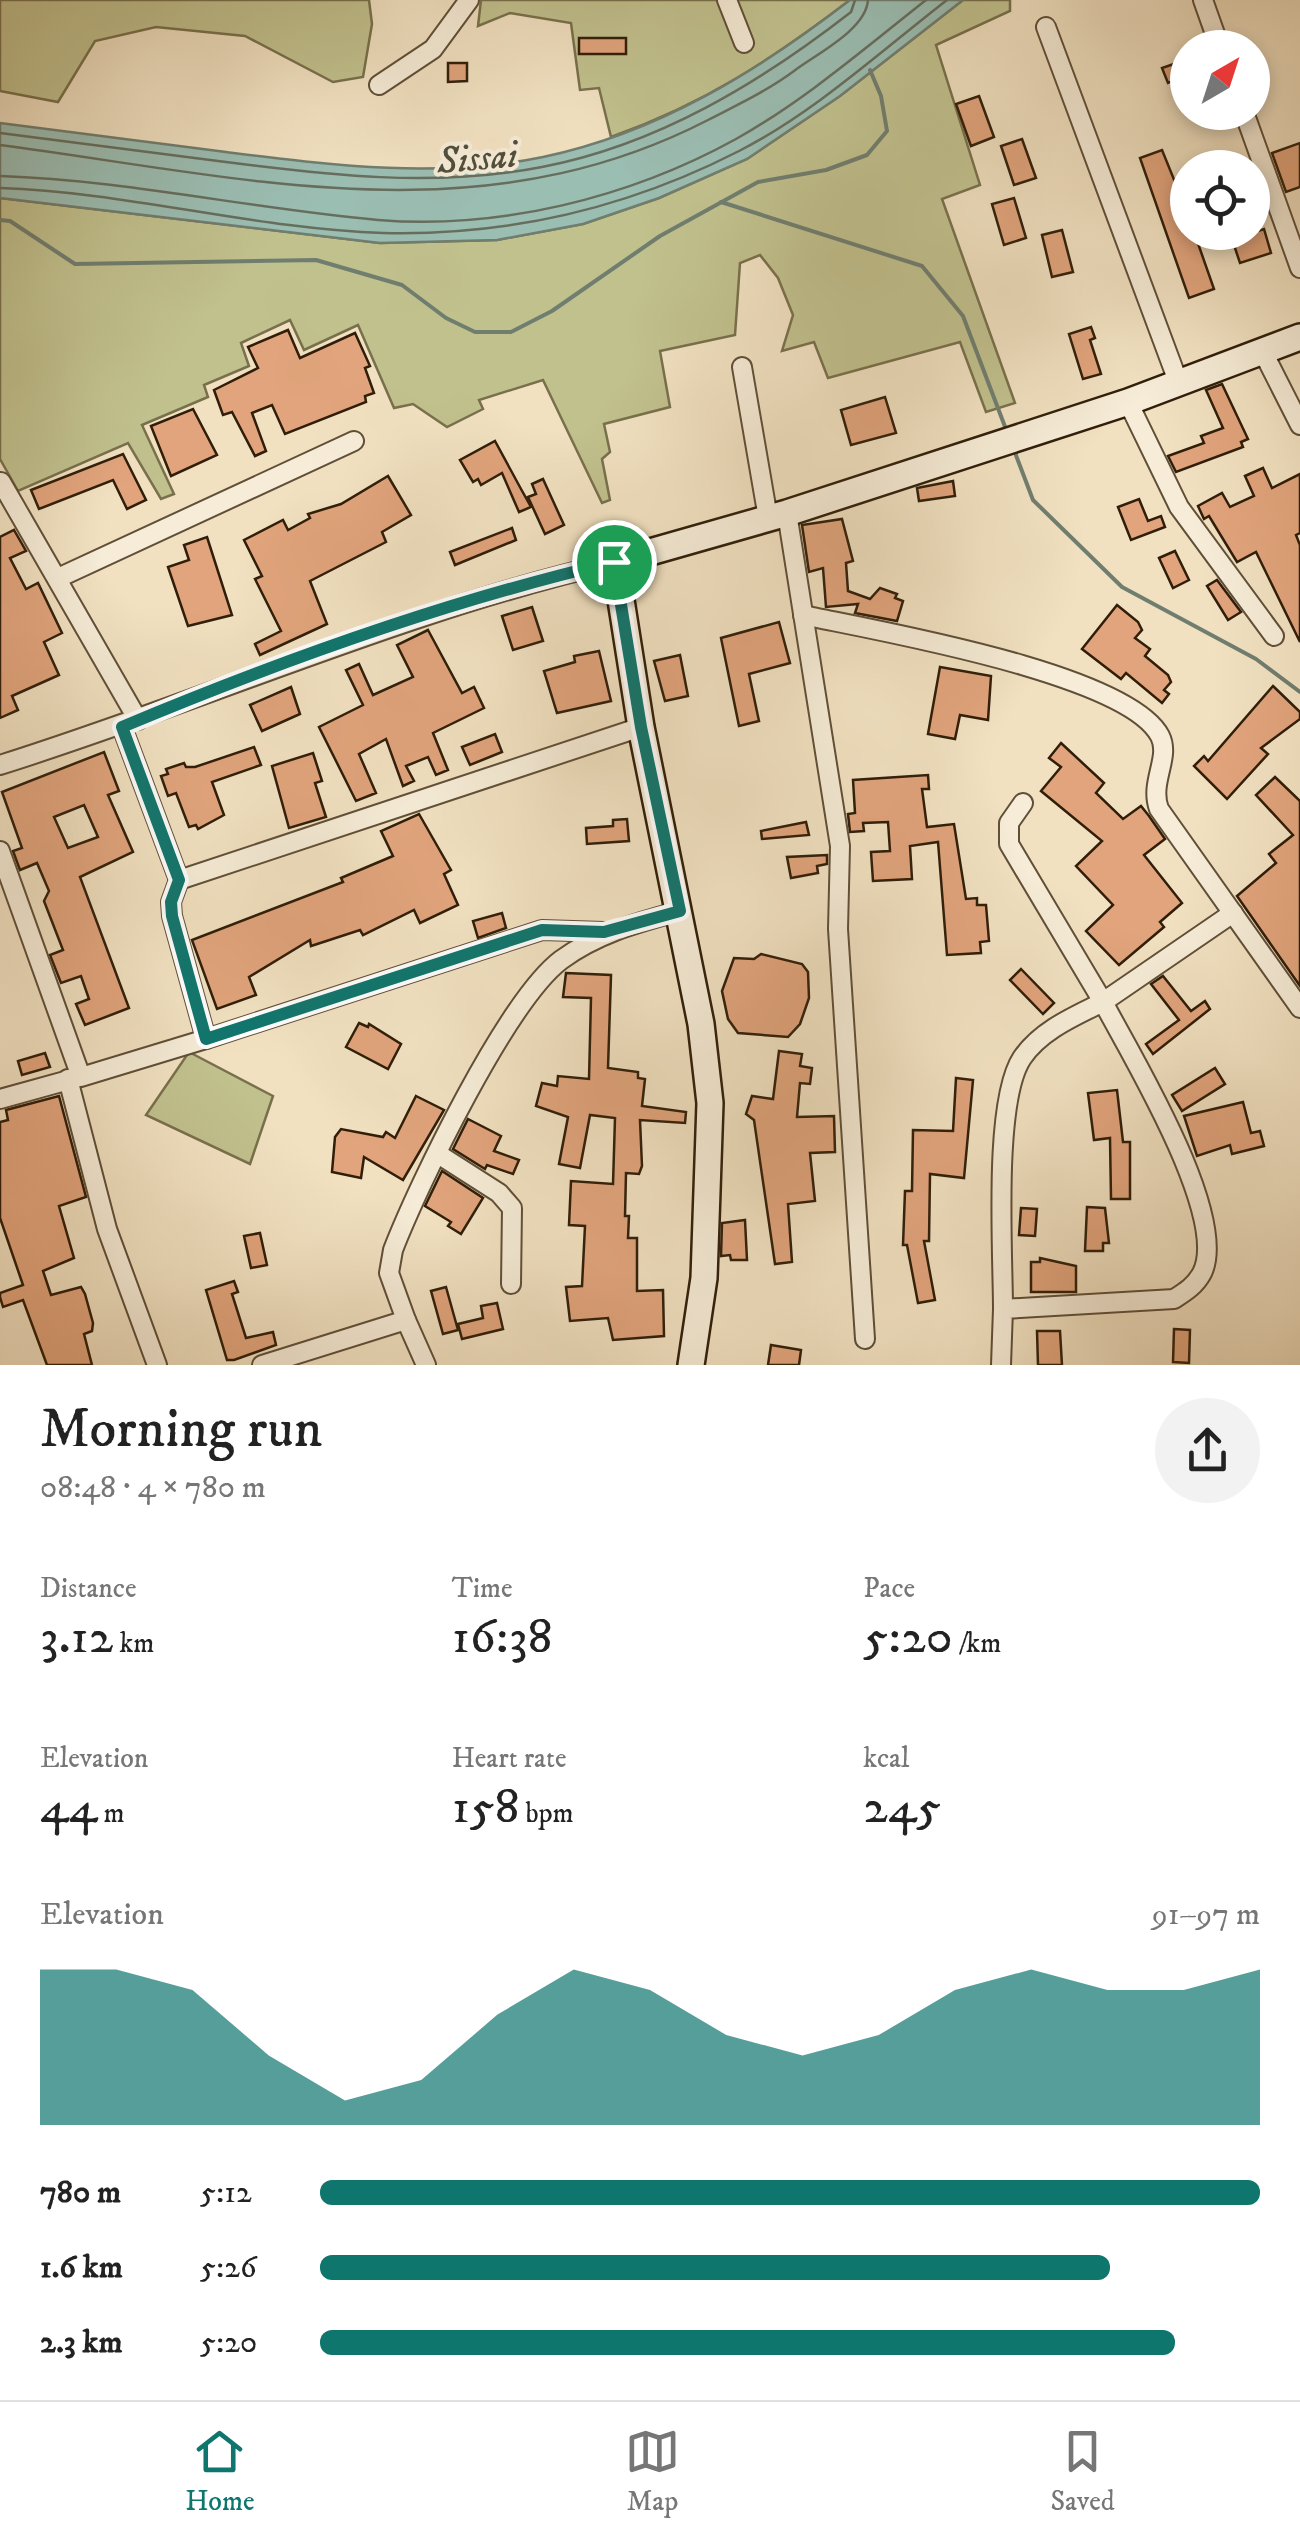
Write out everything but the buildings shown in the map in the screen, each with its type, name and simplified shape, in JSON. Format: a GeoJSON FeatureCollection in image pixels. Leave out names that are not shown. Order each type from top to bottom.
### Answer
{"type":"FeatureCollection","features":[{"type":"Feature","properties":{"kind":"street"},"geometry":{"type":"LineString","coordinates":[[380,84],[433,48],[469,0]]}},
{"type":"Feature","properties":{"kind":"street"},"geometry":{"type":"LineString","coordinates":[[727,0],[744,43]]}},
{"type":"Feature","properties":{"kind":"street"},"geometry":{"type":"LineString","coordinates":[[1203,0],[1214,30]]}},
{"type":"Feature","properties":{"kind":"street"},"geometry":{"type":"LineString","coordinates":[[1046,27],[1180,384]]}},
{"type":"Feature","properties":{"kind":"street"},"geometry":{"type":"LineString","coordinates":[[1250,130],[1300,268]]}},
{"type":"Feature","properties":{"kind":"street"},"geometry":{"type":"LineString","coordinates":[[0,765],[130,723],[414,616],[510,586],[614,562],[777,516],[1128,402],[1300,337]]}},
{"type":"Feature","properties":{"kind":"street"},"geometry":{"type":"LineString","coordinates":[[1263,352],[1300,425]]}},
{"type":"Feature","properties":{"kind":"street"},"geometry":{"type":"LineString","coordinates":[[742,367],[803,615],[840,846],[838,929],[865,1338]]}},
{"type":"Feature","properties":{"kind":"street"},"geometry":{"type":"LineString","coordinates":[[1128,402],[1179,507],[1274,636]]}},
{"type":"Feature","properties":{"kind":"street"},"geometry":{"type":"LineString","coordinates":[[58,578],[354,440]]}},
{"type":"Feature","properties":{"kind":"street"},"geometry":{"type":"LineString","coordinates":[[2,482],[58,578],[130,723],[179,880],[171,902],[172,916],[206,1039]]}},
{"type":"Feature","properties":{"kind":"street"},"geometry":{"type":"LineString","coordinates":[[614,562],[641,727],[701,1024],[711,1122],[704,1278],[691,1365]]}},
{"type":"Feature","properties":{"kind":"street"},"geometry":{"type":"LineString","coordinates":[[803,615],[970,651],[1067,678],[1126,707],[1160,736],[1163,752],[1152,792],[1159,809],[1300,1008]]}},
{"type":"Feature","properties":{"kind":"street"},"geometry":{"type":"LineString","coordinates":[[179,880],[641,727]]}},
{"type":"Feature","properties":{"kind":"street"},"geometry":{"type":"LineString","coordinates":[[1003,1309],[1174,1299],[1192,1288],[1204,1270],[1205,1233],[1182,1152],[1103,1002],[1009,844],[1009,823],[1024,802]]}},
{"type":"Feature","properties":{"kind":"street"},"geometry":{"type":"LineString","coordinates":[[0,851],[74,1078],[106,1229],[156,1365]]}},
{"type":"Feature","properties":{"kind":"street"},"geometry":{"type":"LineString","coordinates":[[0,1100],[206,1039],[542,930],[604,932],[680,911]]}},
{"type":"Feature","properties":{"kind":"street"},"geometry":{"type":"LineString","coordinates":[[1001,1365],[1004,1153],[1016,1073],[1038,1041],[1103,1002],[1233,913]]}},
{"type":"Feature","properties":{"kind":"street"},"geometry":{"type":"LineString","coordinates":[[426,1365],[389,1273],[393,1250],[438,1154],[523,1003],[559,962],[604,932]]}},
{"type":"Feature","properties":{"kind":"street"},"geometry":{"type":"LineString","coordinates":[[438,1154],[499,1193],[512,1208],[512,1284]]}},
{"type":"Feature","properties":{"kind":"street"},"geometry":{"type":"LineString","coordinates":[[262,1365],[406,1320]]}},
{"type":"Feature","properties":{"kind":"green space"},"geometry":{"type":"Polygon","coordinates":[[[0,0],[369,0],[372,24],[363,77],[333,82],[245,36],[156,27],[95,41],[58,102],[0,91],[0,0]]]}},
{"type":"Feature","properties":{"kind":"green space"},"geometry":{"type":"Polygon","coordinates":[[[481,0],[850,0],[793,42],[708,95],[611,137],[599,88],[580,90],[571,23],[510,13],[478,26],[481,0]]]}},
{"type":"Feature","properties":{"kind":"green space"},"geometry":{"type":"Polygon","coordinates":[[[963,0],[1010,0],[1010,11],[936,45],[980,185],[942,199],[1015,403],[986,412],[960,342],[828,378],[814,342],[782,351],[793,315],[778,278],[760,255],[740,263],[735,335],[660,351],[670,407],[604,424],[610,452],[602,459],[610,500],[602,503],[543,380],[479,400],[483,409],[447,427],[413,404],[394,408],[358,325],[304,350],[290,320],[241,343],[249,366],[204,385],[208,397],[142,425],[174,494],[161,499],[128,443],[18,491],[0,459],[0,198],[380,243],[497,240],[583,224],[659,198],[747,159],[840,96],[963,0]]]}},
{"type":"Feature","properties":{"kind":"green space"},"geometry":{"type":"Polygon","coordinates":[[[189,1052],[273,1096],[250,1164],[146,1115],[189,1052]]]}},
{"type":"Feature","properties":{"kind":"water"},"geometry":{"type":"Polygon","coordinates":[[[850,0],[963,0],[840,96],[747,159],[659,198],[583,224],[497,240],[380,243],[0,198],[0,123],[384,168],[464,167],[543,157],[627,132],[705,96],[743,75],[850,0]]]}},
{"type":"Feature","properties":{"kind":"waterway"},"geometry":{"type":"LineString","coordinates":[[0,220],[10,221],[75,264],[316,260],[402,285],[446,318],[475,332],[511,332],[552,311],[660,236],[758,182],[826,170],[867,155],[887,131],[881,96],[870,70]]}},
{"type":"Feature","properties":{"kind":"waterway"},"geometry":{"type":"LineString","coordinates":[[721,202],[922,266],[963,316],[1007,432]]}},
{"type":"Feature","properties":{"kind":"waterway"},"geometry":{"type":"LineString","coordinates":[[1014,450],[1033,500],[1122,587],[1256,659],[1300,692]]}},
{"type":"Feature","properties":{"kind":"route"},"geometry":{"type":"LineString","coordinates":[[614,562],[641,727],[680,911],[604,932],[542,930],[206,1039],[172,916],[171,902],[179,880],[122,727],[414,616],[510,586],[614,562]]}},
{"type":"Feature","properties":{"kind":"water label","name":"Sissai"},"geometry":{"type":"Point","coordinates":[477,157]}}]}
